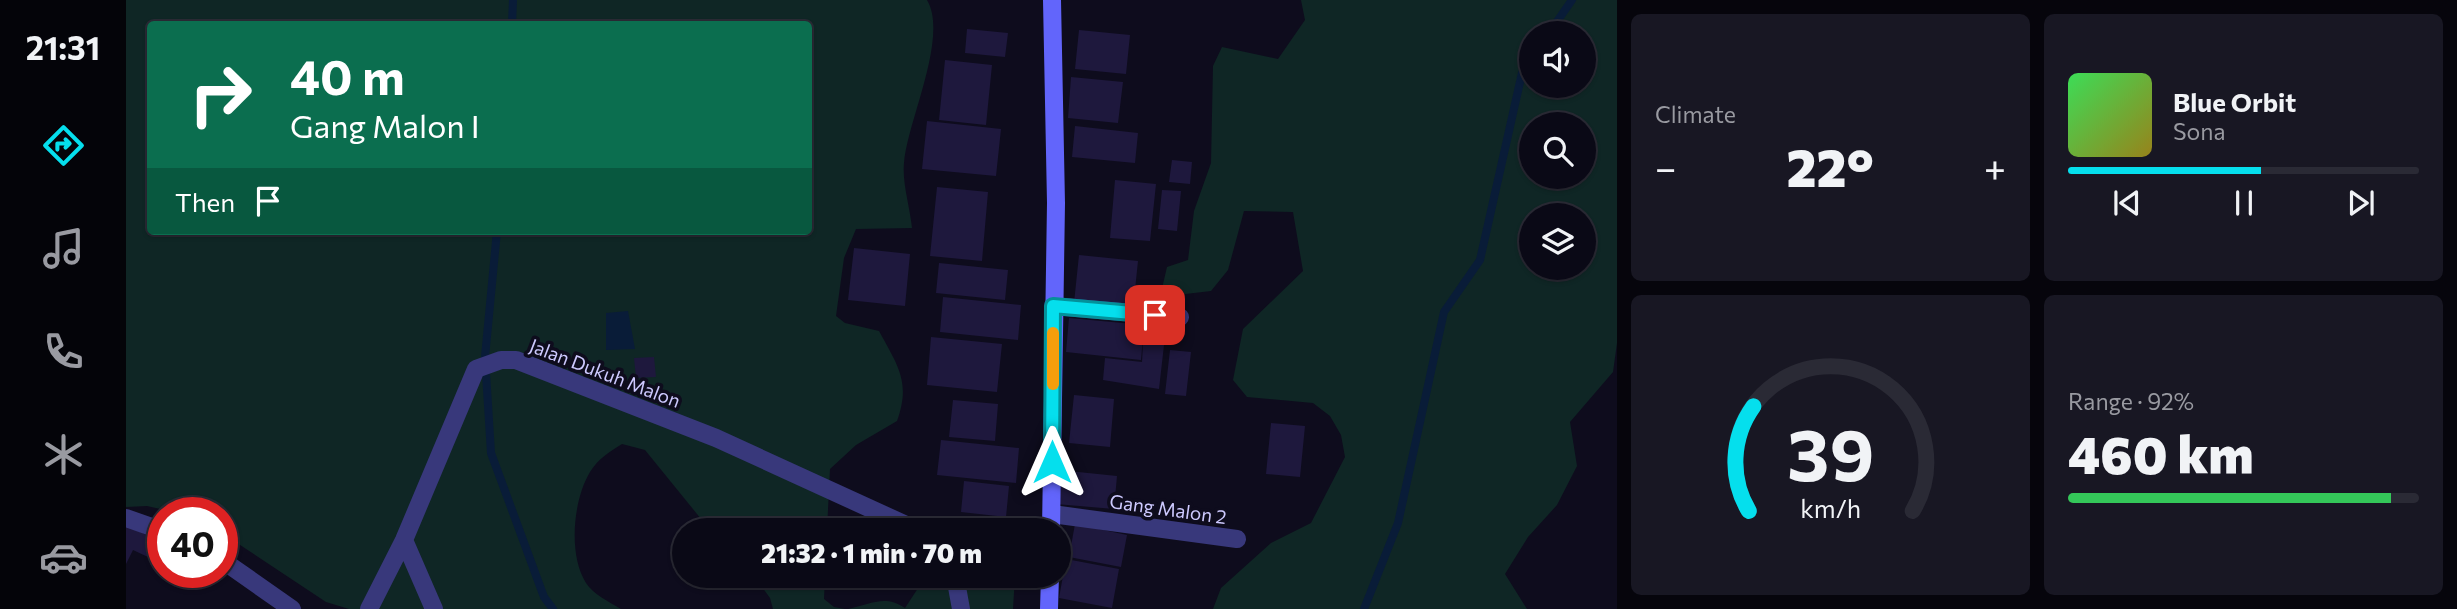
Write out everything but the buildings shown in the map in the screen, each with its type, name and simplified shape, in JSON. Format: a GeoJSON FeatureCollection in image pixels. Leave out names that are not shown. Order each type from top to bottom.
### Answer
{"type":"FeatureCollection","features":[{"type":"Feature","properties":{"kind":"street"},"geometry":{"type":"LineString","coordinates":[[1052,0],[1056,203],[1052,518]]}},
{"type":"Feature","properties":{"kind":"street"},"geometry":{"type":"LineString","coordinates":[[1053,306],[1180,317]]}},
{"type":"Feature","properties":{"kind":"street","name":"Jalan Dukuh Malon"},"geometry":{"type":"LineString","coordinates":[[369,609],[404,540],[476,369],[501,360],[516,360],[716,438],[891,518]]}},
{"type":"Feature","properties":{"kind":"street"},"geometry":{"type":"LineString","coordinates":[[126,518],[147,525]]}},
{"type":"Feature","properties":{"kind":"street","name":"Gang Malon 2"},"geometry":{"type":"LineString","coordinates":[[1071,524],[1237,539]]}},
{"type":"Feature","properties":{"kind":"street"},"geometry":{"type":"LineString","coordinates":[[404,540],[434,609]]}},
{"type":"Feature","properties":{"kind":"street"},"geometry":{"type":"LineString","coordinates":[[238,571],[292,609]]}},
{"type":"Feature","properties":{"kind":"street"},"geometry":{"type":"LineString","coordinates":[[957,588],[961,609]]}},
{"type":"Feature","properties":{"kind":"street"},"geometry":{"type":"LineString","coordinates":[[1049,609],[1050,588]]}},
{"type":"Feature","properties":{"kind":"green space"},"geometry":{"type":"Polygon","coordinates":[[[126,0],[927,0],[932,16],[933,35],[930,57],[904,163],[912,228],[856,229],[844,258],[836,316],[845,323],[879,331],[900,375],[903,395],[901,407],[897,421],[856,445],[830,469],[828,518],[700,518],[645,450],[622,444],[600,460],[590,472],[580,497],[575,528],[577,558],[586,583],[597,594],[621,609],[349,609],[326,602],[238,544],[238,497],[147,497],[147,506],[126,507],[126,0]]]}},
{"type":"Feature","properties":{"kind":"green space"},"geometry":{"type":"Polygon","coordinates":[[[1301,0],[1617,0],[1617,343],[1613,372],[1570,422],[1577,466],[1557,505],[1528,537],[1505,574],[1527,609],[1213,609],[1221,588],[1271,543],[1311,523],[1345,457],[1341,435],[1330,416],[1313,403],[1247,397],[1233,380],[1243,329],[1303,271],[1293,212],[1244,211],[1228,270],[1211,291],[1160,297],[1167,267],[1188,260],[1194,211],[1211,163],[1213,66],[1222,47],[1278,59],[1305,20],[1301,0]]]}},
{"type":"Feature","properties":{"kind":"green space"},"geometry":{"type":"Polygon","coordinates":[[[763,588],[824,588],[824,599],[834,607],[845,609],[773,609],[770,598],[763,588]]]}},
{"type":"Feature","properties":{"kind":"green space"},"geometry":{"type":"Polygon","coordinates":[[[918,588],[1014,588],[1013,609],[848,609],[884,601],[905,608],[918,588]]]}},
{"type":"Feature","properties":{"kind":"water"},"geometry":{"type":"Polygon","coordinates":[[[628,311],[635,349],[606,350],[606,313],[628,311]]]}},
{"type":"Feature","properties":{"kind":"waterway"},"geometry":{"type":"LineString","coordinates":[[512,21],[513,0]]}},
{"type":"Feature","properties":{"kind":"waterway"},"geometry":{"type":"LineString","coordinates":[[1557,21],[1572,0]]}},
{"type":"Feature","properties":{"kind":"waterway"},"geometry":{"type":"LineString","coordinates":[[1364,609],[1398,523],[1444,312],[1480,260],[1519,86]]}},
{"type":"Feature","properties":{"kind":"waterway"},"geometry":{"type":"LineString","coordinates":[[497,235],[485,357],[491,453],[544,597],[553,609]]}},
{"type":"Feature","properties":{"kind":"slow traffic"},"geometry":{"type":"LineString","coordinates":[[1053,333],[1053,384]]}},
{"type":"Feature","properties":{"kind":"route"},"geometry":{"type":"LineString","coordinates":[[1052,462],[1053,306],[1155,315]]}}]}
